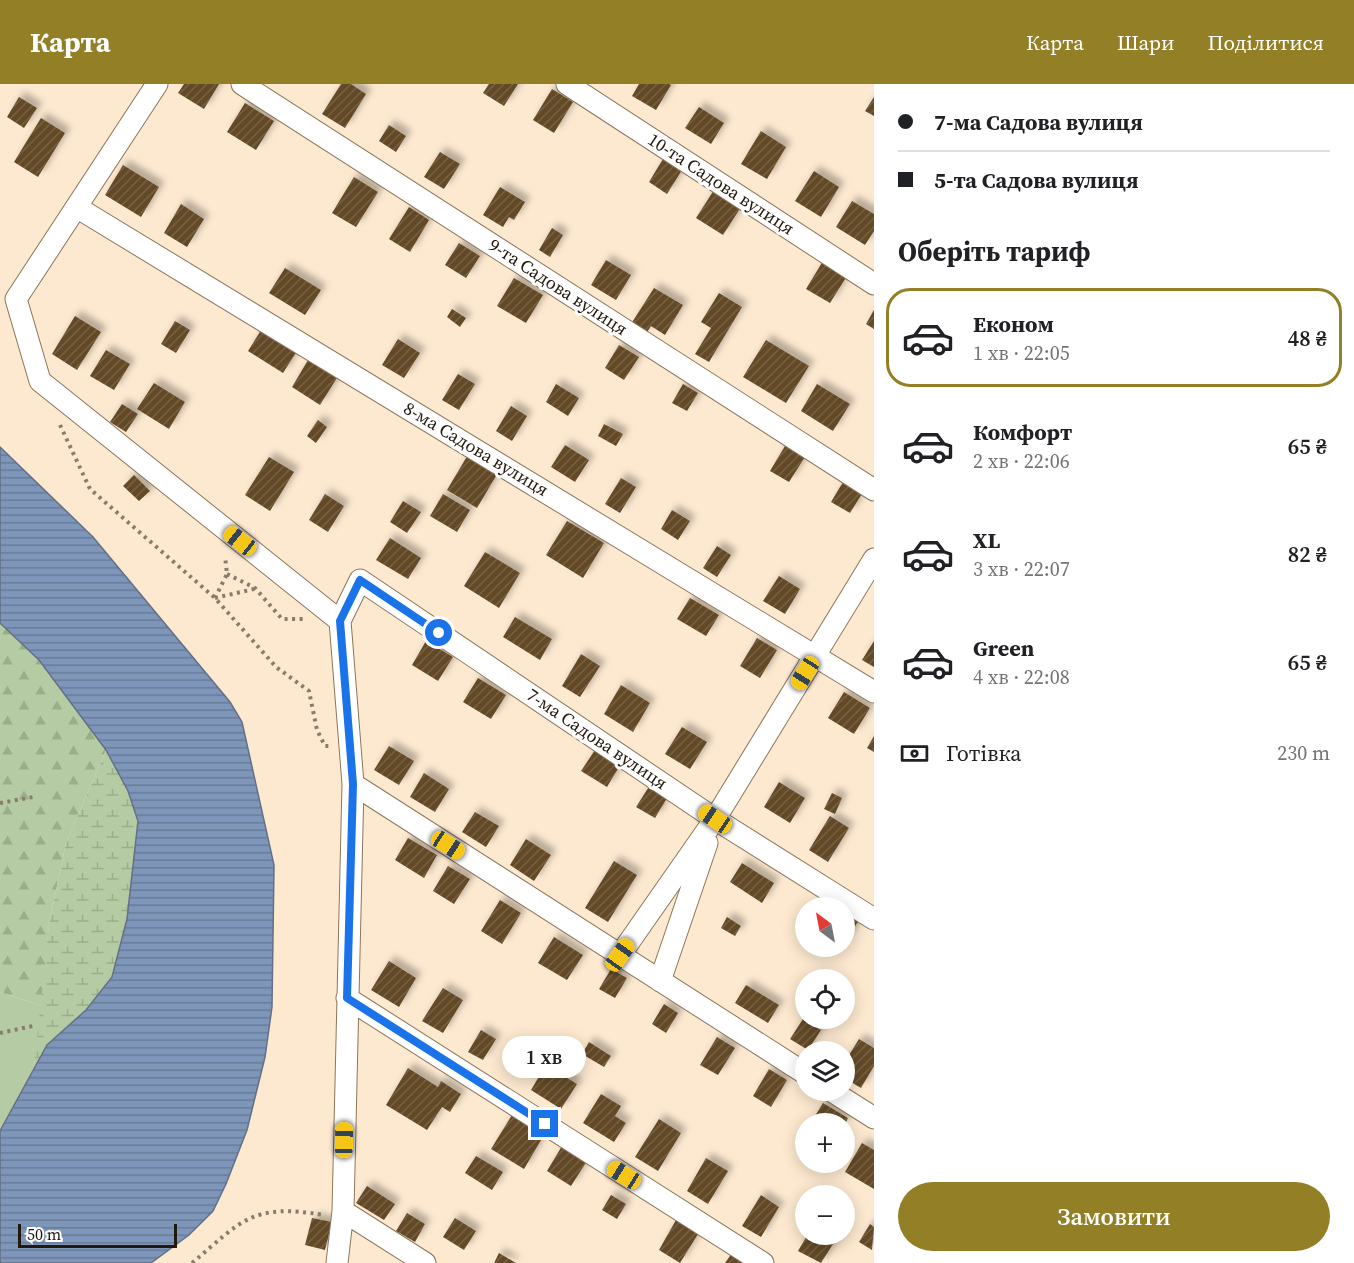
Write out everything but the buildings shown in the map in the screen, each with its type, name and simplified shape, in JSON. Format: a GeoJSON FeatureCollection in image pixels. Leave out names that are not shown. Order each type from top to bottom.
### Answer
{"type":"FeatureCollection","features":[{"type":"Feature","properties":{"kind":"street"},"geometry":{"type":"LineString","coordinates":[[157,84],[78,208],[16,299],[40,381],[340,621],[353,784],[342,1215],[337,1263]]}},
{"type":"Feature","properties":{"kind":"street","name":"9-та Садова вулиця"},"geometry":{"type":"LineString","coordinates":[[242,84],[874,490]]}},
{"type":"Feature","properties":{"kind":"street","name":"10-та Садова вулиця"},"geometry":{"type":"LineString","coordinates":[[567,84],[874,284]]}},
{"type":"Feature","properties":{"kind":"street","name":"8-ма Садова вулиця"},"geometry":{"type":"LineString","coordinates":[[78,208],[874,692]]}},
{"type":"Feature","properties":{"kind":"street"},"geometry":{"type":"LineString","coordinates":[[620,955],[715,819],[874,559]]}},
{"type":"Feature","properties":{"kind":"street","name":"7-ма Садова вулиця"},"geometry":{"type":"LineString","coordinates":[[340,621],[360,580],[715,819],[874,919]]}},
{"type":"Feature","properties":{"kind":"street"},"geometry":{"type":"LineString","coordinates":[[353,784],[795,1067]]}},
{"type":"Feature","properties":{"kind":"street"},"geometry":{"type":"LineString","coordinates":[[660,981],[715,819]]}},
{"type":"Feature","properties":{"kind":"street"},"geometry":{"type":"LineString","coordinates":[[347,998],[763,1263]]}},
{"type":"Feature","properties":{"kind":"street"},"geometry":{"type":"LineString","coordinates":[[847,1101],[874,1118]]}},
{"type":"Feature","properties":{"kind":"street"},"geometry":{"type":"LineString","coordinates":[[342,1215],[425,1263]]}},
{"type":"Feature","properties":{"kind":"path"},"geometry":{"type":"LineString","coordinates":[[60,424],[90,489],[215,598],[276,667],[309,691],[317,730],[325,746],[350,751]]}},
{"type":"Feature","properties":{"kind":"path"},"geometry":{"type":"LineString","coordinates":[[215,598],[227,574],[223,527]]}},
{"type":"Feature","properties":{"kind":"path"},"geometry":{"type":"LineString","coordinates":[[227,574],[255,588],[282,619],[340,621]]}},
{"type":"Feature","properties":{"kind":"path"},"geometry":{"type":"LineString","coordinates":[[215,598],[255,588]]}},
{"type":"Feature","properties":{"kind":"path"},"geometry":{"type":"LineString","coordinates":[[0,803],[33,797]]}},
{"type":"Feature","properties":{"kind":"path"},"geometry":{"type":"LineString","coordinates":[[0,1033],[33,1026]]}},
{"type":"Feature","properties":{"kind":"path"},"geometry":{"type":"LineString","coordinates":[[192,1263],[242,1221],[261,1212],[298,1211],[342,1215]]}},
{"type":"Feature","properties":{"kind":"green space"},"geometry":{"type":"Polygon","coordinates":[[[0,623],[39,660],[106,750],[66,843],[49,924],[42,1006],[0,992],[0,623]]]}},
{"type":"Feature","properties":{"kind":"green space"},"geometry":{"type":"Polygon","coordinates":[[[106,750],[128,791],[138,821],[127,919],[112,977],[86,1010],[47,1045],[34,1068],[49,924],[66,843],[106,750]]]}},
{"type":"Feature","properties":{"kind":"green space"},"geometry":{"type":"Polygon","coordinates":[[[0,992],[42,1006],[34,1068],[0,1131],[0,992]]]}},
{"type":"Feature","properties":{"kind":"water"},"geometry":{"type":"Polygon","coordinates":[[[0,447],[93,537],[230,702],[242,722],[274,865],[272,1007],[265,1057],[247,1130],[213,1211],[189,1235],[151,1263],[0,1263],[0,1131],[47,1045],[86,1010],[112,977],[127,919],[138,821],[128,791],[106,750],[39,660],[0,623],[0,447]]]}},
{"type":"Feature","properties":{"kind":"route"},"geometry":{"type":"LineString","coordinates":[[439,633],[360,580],[340,621],[353,784],[347,998],[545,1124]]}}]}
